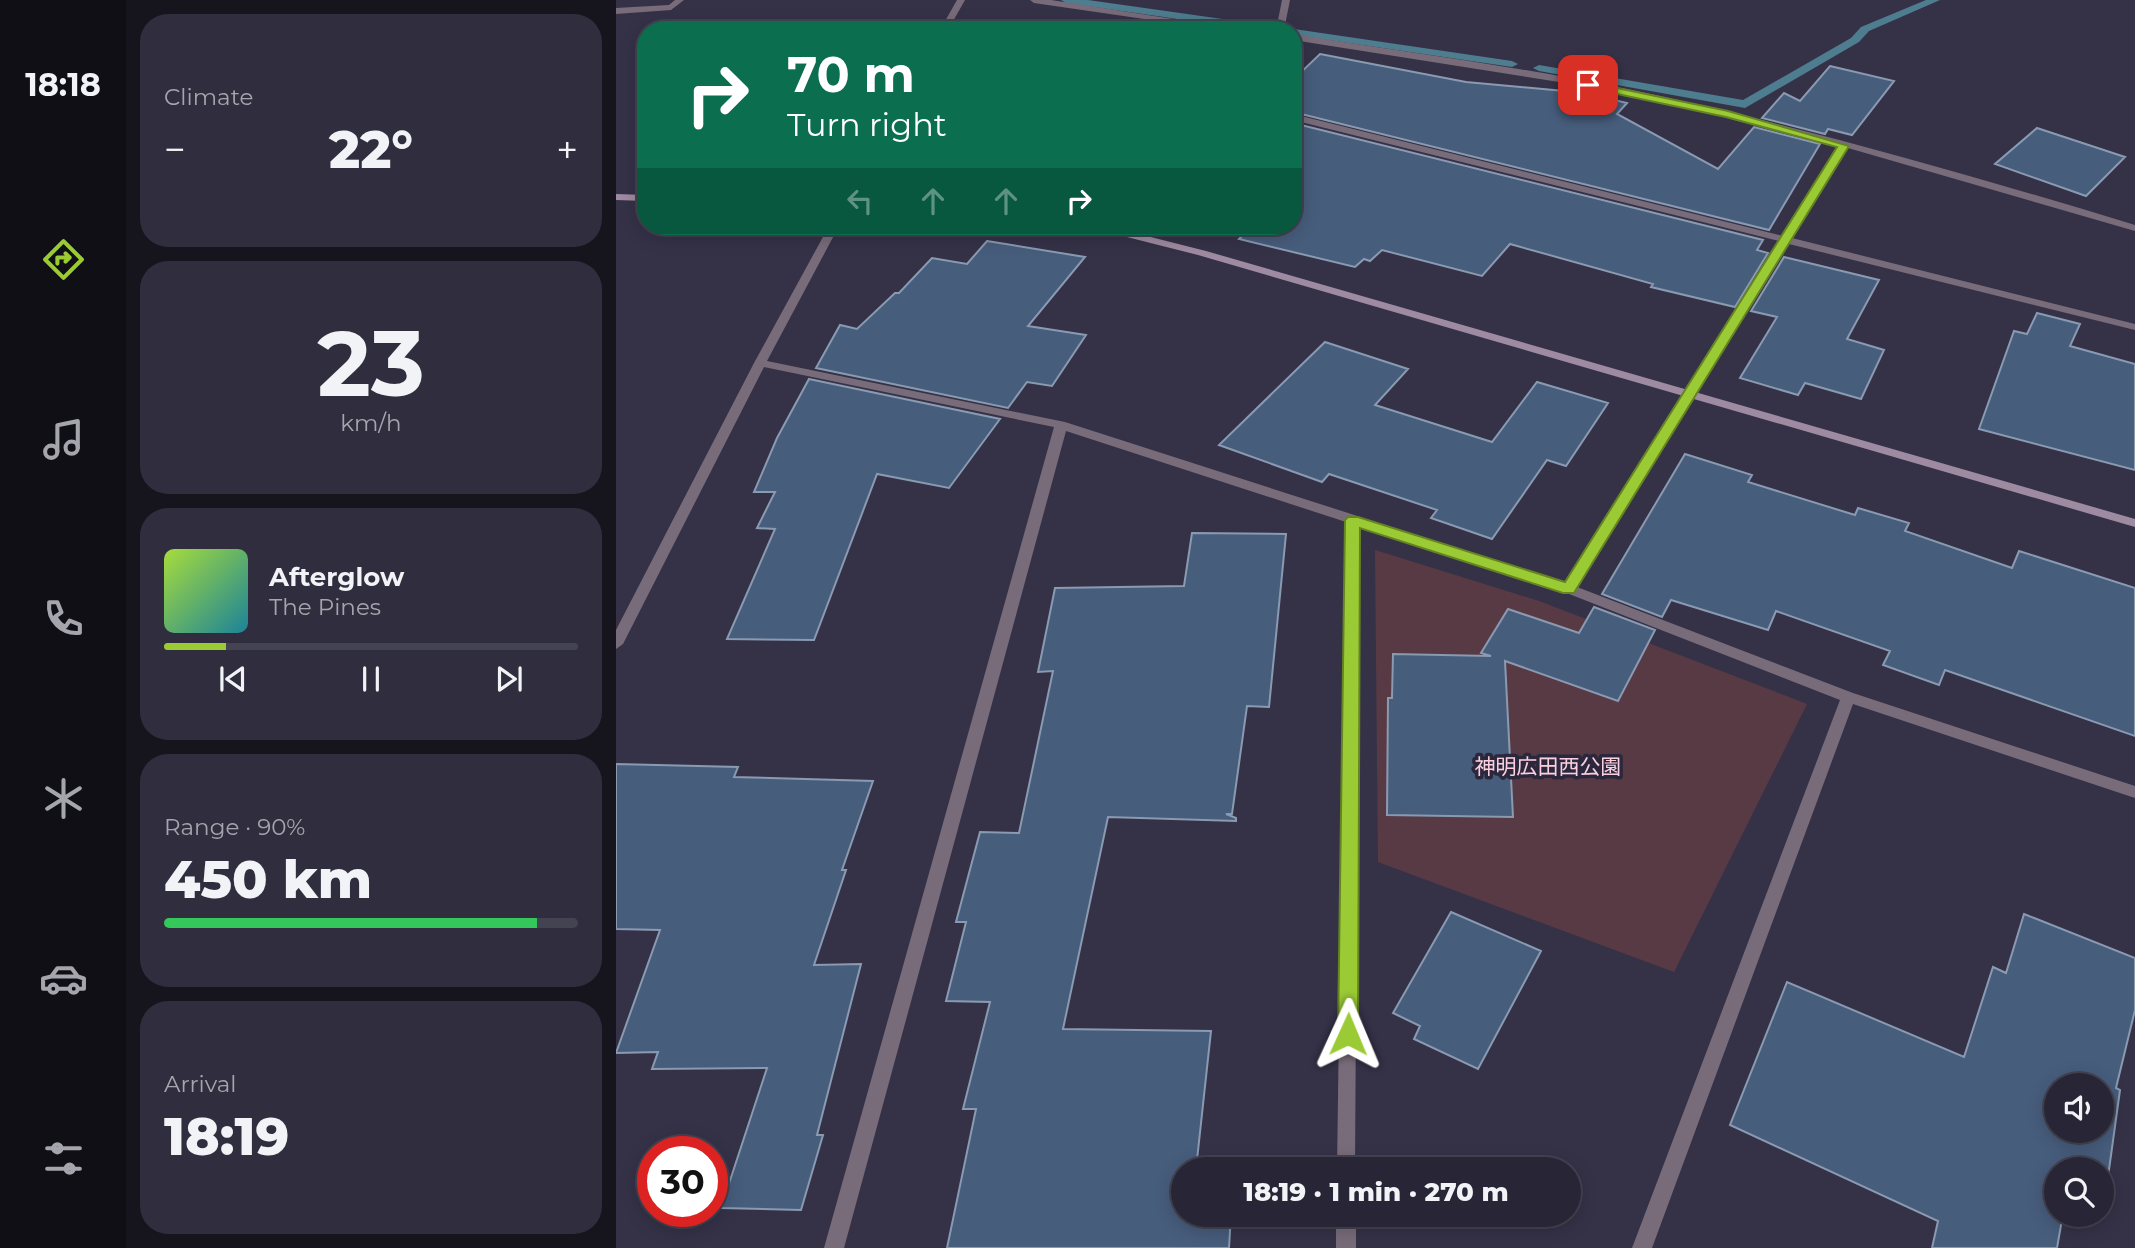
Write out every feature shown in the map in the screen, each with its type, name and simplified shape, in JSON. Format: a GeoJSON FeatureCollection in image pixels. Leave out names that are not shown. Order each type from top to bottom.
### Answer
{"type":"FeatureCollection","features":[{"type":"Feature","properties":{"kind":"street"},"geometry":{"type":"LineString","coordinates":[[616,11],[671,7],[680,0]]}},
{"type":"Feature","properties":{"kind":"street"},"geometry":{"type":"LineString","coordinates":[[949,21],[961,0]]}},
{"type":"Feature","properties":{"kind":"street"},"geometry":{"type":"LineString","coordinates":[[1034,0],[1149,21]]}},
{"type":"Feature","properties":{"kind":"street"},"geometry":{"type":"LineString","coordinates":[[1282,21],[1286,0]]}},
{"type":"Feature","properties":{"kind":"street"},"geometry":{"type":"LineString","coordinates":[[1302,38],[1615,89],[1728,114],[1959,174],[2135,228]]}},
{"type":"Feature","properties":{"kind":"street"},"geometry":{"type":"LineString","coordinates":[[1302,119],[2135,327]]}},
{"type":"Feature","properties":{"kind":"street"},"geometry":{"type":"LineString","coordinates":[[1569,589],[1844,146]]}},
{"type":"Feature","properties":{"kind":"street"},"geometry":{"type":"LineString","coordinates":[[616,197],[637,198]]}},
{"type":"Feature","properties":{"kind":"street"},"geometry":{"type":"LineString","coordinates":[[616,644],[760,363],[829,235]]}},
{"type":"Feature","properties":{"kind":"street"},"geometry":{"type":"LineString","coordinates":[[1138,235],[1690,392],[2135,523]]}},
{"type":"Feature","properties":{"kind":"street"},"geometry":{"type":"LineString","coordinates":[[760,363],[1061,425],[1569,589],[1848,697],[2135,792]]}},
{"type":"Feature","properties":{"kind":"street"},"geometry":{"type":"LineString","coordinates":[[834,1248],[1061,425]]}},
{"type":"Feature","properties":{"kind":"street"},"geometry":{"type":"LineString","coordinates":[[1346,1157],[1353,520]]}},
{"type":"Feature","properties":{"kind":"street"},"geometry":{"type":"LineString","coordinates":[[1642,1248],[1848,697]]}},
{"type":"Feature","properties":{"kind":"street"},"geometry":{"type":"LineString","coordinates":[[1346,1227],[1346,1248]]}},
{"type":"Feature","properties":{"kind":"green space","name":"神明広田西公園"},"geometry":{"type":"Polygon","coordinates":[[[1375,550],[1539,601],[1807,704],[1674,972],[1378,862],[1375,550]]]}},
{"type":"Feature","properties":{"kind":"building"},"geometry":{"type":"Polygon","coordinates":[[[1320,54],[1466,82],[1586,93],[1627,103],[1617,114],[1718,169],[1754,127],[1820,144],[1769,230],[1302,114],[1302,71],[1320,54]]]}},
{"type":"Feature","properties":{"kind":"building"},"geometry":{"type":"Polygon","coordinates":[[[1830,66],[1894,81],[1852,135],[1828,129],[1825,134],[1762,118],[1784,93],[1800,101],[1830,66]]]}},
{"type":"Feature","properties":{"kind":"building"},"geometry":{"type":"Polygon","coordinates":[[[1302,125],[1763,240],[1757,250],[1768,253],[1735,307],[1651,287],[1653,284],[1510,244],[1482,276],[1382,250],[1370,261],[1364,259],[1355,267],[1239,239],[1243,235],[1302,235],[1302,125]]]}},
{"type":"Feature","properties":{"kind":"building"},"geometry":{"type":"Polygon","coordinates":[[[2037,128],[2125,157],[2086,196],[1995,164],[2037,128]]]}},
{"type":"Feature","properties":{"kind":"building"},"geometry":{"type":"Polygon","coordinates":[[[987,241],[1085,257],[1028,326],[1086,335],[1052,386],[1027,382],[1008,408],[816,368],[840,325],[857,329],[895,293],[899,293],[932,258],[967,264],[987,241]]]}},
{"type":"Feature","properties":{"kind":"building"},"geometry":{"type":"Polygon","coordinates":[[[1784,257],[1879,280],[1847,339],[1884,350],[1861,399],[1805,383],[1798,395],[1740,378],[1777,317],[1751,311],[1784,257]]]}},
{"type":"Feature","properties":{"kind":"building"},"geometry":{"type":"Polygon","coordinates":[[[2037,313],[2080,324],[2070,346],[2135,364],[2135,470],[1979,429],[2014,331],[2027,334],[2037,313]]]}},
{"type":"Feature","properties":{"kind":"building"},"geometry":{"type":"Polygon","coordinates":[[[1325,342],[1408,369],[1375,405],[1492,442],[1537,382],[1608,403],[1566,466],[1547,460],[1492,539],[1431,518],[1437,510],[1329,474],[1322,482],[1219,445],[1325,342]]]}},
{"type":"Feature","properties":{"kind":"building"},"geometry":{"type":"Polygon","coordinates":[[[809,379],[1000,419],[949,488],[877,474],[814,640],[727,639],[775,529],[757,528],[775,492],[754,492],[777,438],[809,379]]]}},
{"type":"Feature","properties":{"kind":"building"},"geometry":{"type":"Polygon","coordinates":[[[1685,454],[1752,475],[1748,482],[1855,515],[1858,508],[1909,523],[1905,531],[2012,568],[2019,551],[2135,588],[2135,736],[1945,670],[1939,685],[1883,665],[1890,651],[1776,611],[1768,630],[1671,600],[1662,617],[1602,594],[1685,454]]]}},
{"type":"Feature","properties":{"kind":"building"},"geometry":{"type":"Polygon","coordinates":[[[1192,533],[1286,534],[1269,707],[1247,706],[1232,814],[1226,814],[1236,818],[1236,821],[1108,817],[1063,1029],[1211,1031],[1197,1157],[1171,1157],[1171,1227],[1230,1227],[1229,1248],[947,1248],[976,1109],[963,1109],[990,1002],[946,1001],[966,922],[956,922],[980,832],[1019,833],[1053,671],[1038,672],[1055,588],[1184,586],[1192,533]]]}},
{"type":"Feature","properties":{"kind":"building"},"geometry":{"type":"Polygon","coordinates":[[[1594,607],[1655,630],[1618,701],[1505,661],[1513,817],[1387,815],[1388,698],[1392,698],[1393,654],[1491,656],[1481,653],[1508,609],[1579,633],[1594,607]]]}},
{"type":"Feature","properties":{"kind":"building"},"geometry":{"type":"Polygon","coordinates":[[[616,764],[738,767],[734,777],[873,781],[842,870],[846,870],[814,965],[861,964],[817,1135],[823,1135],[801,1210],[728,1208],[728,1187],[767,1068],[652,1069],[658,1052],[616,1053],[660,930],[616,929],[616,764]]]}},
{"type":"Feature","properties":{"kind":"building"},"geometry":{"type":"Polygon","coordinates":[[[1451,912],[1541,951],[1478,1069],[1414,1039],[1420,1026],[1393,1013],[1451,912]]]}},
{"type":"Feature","properties":{"kind":"building"},"geometry":{"type":"Polygon","coordinates":[[[2024,914],[2135,958],[2135,1010],[2116,1088],[2120,1090],[2114,1134],[2114,1073],[2044,1073],[2044,1143],[2113,1143],[2111,1157],[2044,1157],[2044,1227],[2061,1227],[2057,1248],[1932,1248],[1938,1221],[1730,1125],[1787,982],[1964,1057],[1993,967],[2006,973],[2024,914]]]}},
{"type":"Feature","properties":{"kind":"waterway"},"geometry":{"type":"LineString","coordinates":[[1066,0],[1215,21]]}},
{"type":"Feature","properties":{"kind":"waterway"},"geometry":{"type":"LineString","coordinates":[[1539,68],[1745,104],[1855,40],[1865,29],[1935,0]]}},
{"type":"Feature","properties":{"kind":"waterway"},"geometry":{"type":"LineString","coordinates":[[1302,33],[1512,64]]}},
{"type":"Feature","properties":{"kind":"route"},"geometry":{"type":"LineString","coordinates":[[1348,1034],[1353,520],[1569,589],[1844,146],[1728,114],[1588,85]]}}]}
